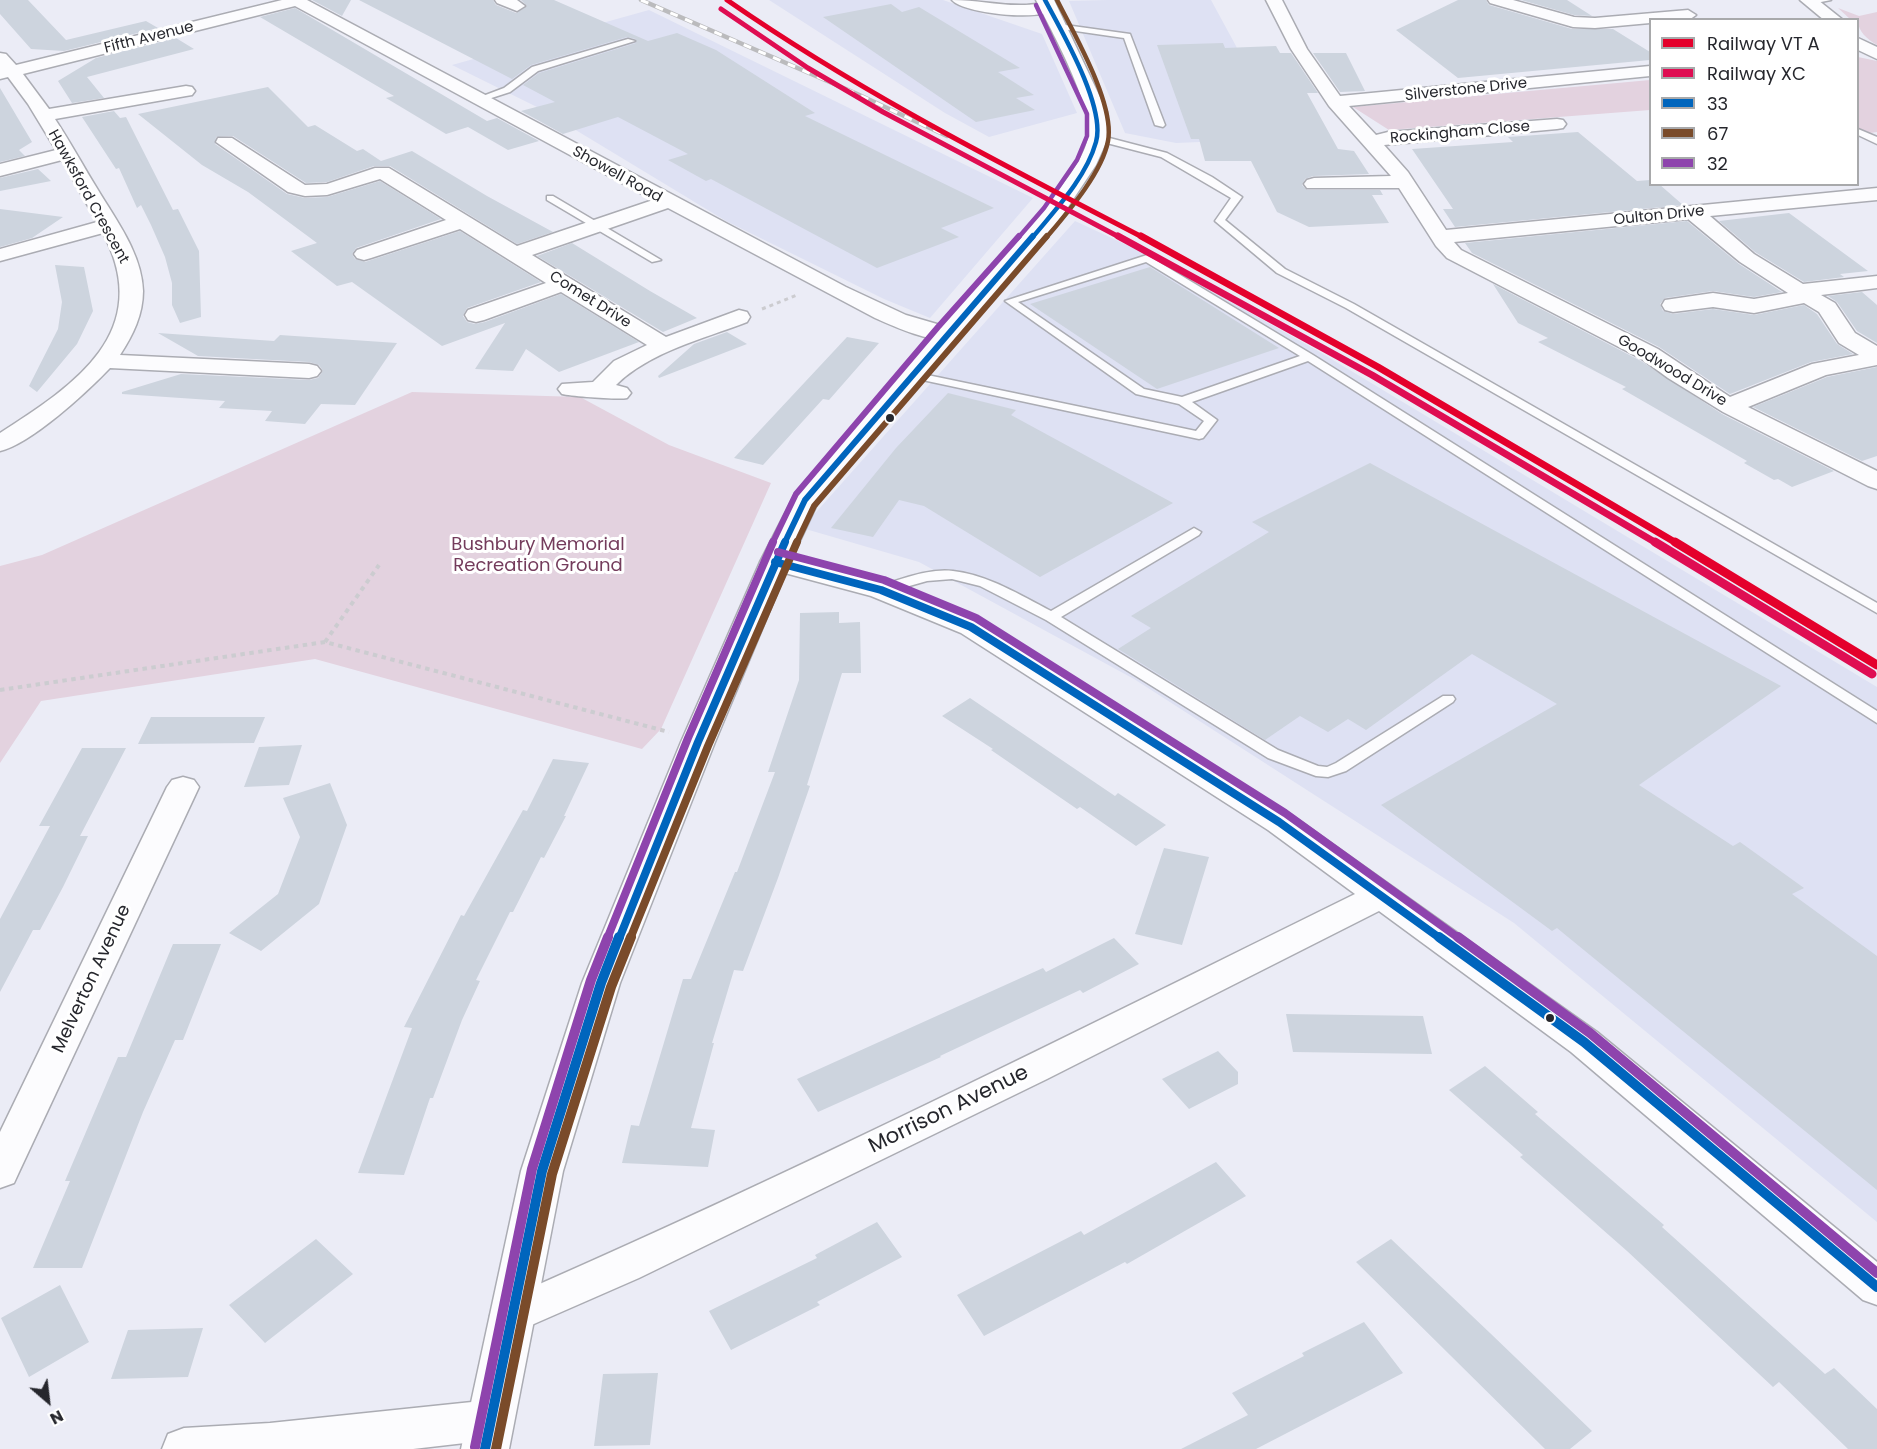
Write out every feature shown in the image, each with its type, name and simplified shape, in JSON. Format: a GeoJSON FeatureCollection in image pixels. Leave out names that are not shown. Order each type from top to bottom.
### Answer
{"type":"FeatureCollection","features":[{"type":"Feature","properties":{"kind":"street"},"geometry":{"type":"LineString","coordinates":[[184,1449],[488,1434],[542,1172],[601,982],[698,742],[775,562],[805,500],[1052,214],[1086,165],[1098,138],[1097,112],[1047,4],[1015,12],[987,9],[960,0]]}},
{"type":"Feature","properties":{"kind":"street"},"geometry":{"type":"LineString","coordinates":[[1274,0],[1299,49],[1335,102],[1372,142]]}},
{"type":"Feature","properties":{"kind":"street"},"geometry":{"type":"LineString","coordinates":[[1496,0],[1573,22],[1649,20]]}},
{"type":"Feature","properties":{"kind":"street"},"geometry":{"type":"LineString","coordinates":[[1664,0],[1692,17]]}},
{"type":"Feature","properties":{"kind":"street"},"geometry":{"type":"LineString","coordinates":[[1815,0],[1833,18]]}},
{"type":"Feature","properties":{"kind":"street","name":"Fifth Avenue"},"geometry":{"type":"LineString","coordinates":[[4,68],[296,1]]}},
{"type":"Feature","properties":{"kind":"street","name":"Showell Road"},"geometry":{"type":"LineString","coordinates":[[296,1],[667,202],[892,319],[917,328],[946,334]]}},
{"type":"Feature","properties":{"kind":"street"},"geometry":{"type":"LineString","coordinates":[[1676,18],[1692,17]]}},
{"type":"Feature","properties":{"kind":"street","name":"Hawksford Crescent"},"geometry":{"type":"LineString","coordinates":[[0,444],[70,395],[103,361],[119,340],[129,314],[133,292],[129,273],[68,153],[44,116],[4,68]]}},
{"type":"Feature","properties":{"kind":"street","name":"Silverstone Drive"},"geometry":{"type":"LineString","coordinates":[[1335,102],[1649,72]]}},
{"type":"Feature","properties":{"kind":"street"},"geometry":{"type":"LineString","coordinates":[[44,116],[122,95],[186,91]]}},
{"type":"Feature","properties":{"kind":"street","name":"Rockingham Close"},"geometry":{"type":"LineString","coordinates":[[1441,237],[1405,182],[1372,142],[1388,138],[1557,124]]}},
{"type":"Feature","properties":{"kind":"street","name":"Comet Drive"},"geometry":{"type":"LineString","coordinates":[[249,136],[217,145],[303,191],[326,189],[382,172],[664,346]]}},
{"type":"Feature","properties":{"kind":"street"},"geometry":{"type":"LineString","coordinates":[[0,170],[68,153]]}},
{"type":"Feature","properties":{"kind":"street"},"geometry":{"type":"LineString","coordinates":[[1314,184],[1405,182]]}},
{"type":"Feature","properties":{"kind":"street","name":"Oulton Drive"},"geometry":{"type":"LineString","coordinates":[[1441,237],[1877,194]]}},
{"type":"Feature","properties":{"kind":"street","name":"Comet Drive"},"geometry":{"type":"LineString","coordinates":[[515,254],[667,202]]}},
{"type":"Feature","properties":{"kind":"street"},"geometry":{"type":"LineString","coordinates":[[1694,213],[1747,258],[1827,308],[1847,338],[1877,357]]}},
{"type":"Feature","properties":{"kind":"street"},"geometry":{"type":"LineString","coordinates":[[364,254],[463,221]]}},
{"type":"Feature","properties":{"kind":"street"},"geometry":{"type":"LineString","coordinates":[[0,255],[107,226]]}},
{"type":"Feature","properties":{"kind":"street","name":"Goodwood Drive"},"geometry":{"type":"LineString","coordinates":[[1441,237],[1454,254],[1650,354],[1671,370],[1729,406],[1877,481]]}},
{"type":"Feature","properties":{"kind":"street"},"geometry":{"type":"LineString","coordinates":[[1673,304],[1713,300],[1754,306],[1803,293],[1877,282]]}},
{"type":"Feature","properties":{"kind":"street"},"geometry":{"type":"LineString","coordinates":[[476,315],[563,284]]}},
{"type":"Feature","properties":{"kind":"street"},"geometry":{"type":"LineString","coordinates":[[599,389],[622,366],[664,346],[739,318]]}},
{"type":"Feature","properties":{"kind":"street"},"geometry":{"type":"LineString","coordinates":[[1729,406],[1820,369],[1877,357]]}},
{"type":"Feature","properties":{"kind":"street"},"geometry":{"type":"LineString","coordinates":[[103,361],[309,371]]}},
{"type":"Feature","properties":{"kind":"street"},"geometry":{"type":"LineString","coordinates":[[570,389],[599,389],[622,393]]}},
{"type":"Feature","properties":{"kind":"street"},"geometry":{"type":"LineString","coordinates":[[775,562],[881,590],[971,627],[1279,822],[1584,1042],[1877,1287]]}},
{"type":"Feature","properties":{"kind":"street","name":"Melverton Avenue"},"geometry":{"type":"LineString","coordinates":[[0,1172],[183,787]]}},
{"type":"Feature","properties":{"kind":"street","name":"Morrison Avenue"},"geometry":{"type":"LineString","coordinates":[[511,1316],[625,1266],[1034,1069],[1382,895]]}},
{"type":"Feature","properties":{"kind":"lane"},"geometry":{"type":"LineString","coordinates":[[1058,26],[1127,36],[1160,125]]}},
{"type":"Feature","properties":{"kind":"lane"},"geometry":{"type":"LineString","coordinates":[[479,99],[507,90],[535,69],[631,41]]}},
{"type":"Feature","properties":{"kind":"lane"},"geometry":{"type":"LineString","coordinates":[[1859,133],[1877,141]]}},
{"type":"Feature","properties":{"kind":"lane"},"geometry":{"type":"LineString","coordinates":[[1098,138],[1164,154],[1209,179],[1237,197],[1220,222],[1281,271],[1360,312],[1877,609]]}},
{"type":"Feature","properties":{"kind":"lane"},"geometry":{"type":"LineString","coordinates":[[550,198],[656,260]]}},
{"type":"Feature","properties":{"kind":"lane"},"geometry":{"type":"LineString","coordinates":[[913,375],[1199,435],[1211,420],[1183,401],[1140,392],[1010,301],[1147,258],[1309,357],[1877,718]]}},
{"type":"Feature","properties":{"kind":"lane"},"geometry":{"type":"LineString","coordinates":[[1183,401],[1309,357]]}},
{"type":"Feature","properties":{"kind":"lane"},"geometry":{"type":"LineString","coordinates":[[1051,617],[1194,532]]}},
{"type":"Feature","properties":{"kind":"lane"},"geometry":{"type":"LineString","coordinates":[[881,590],[926,577],[952,575],[972,578],[1051,617],[1273,754],[1316,771],[1328,772],[1341,767],[1448,699]]}},
{"type":"Feature","properties":{"kind":"path"},"geometry":{"type":"LineString","coordinates":[[739,318],[824,284]]}},
{"type":"Feature","properties":{"kind":"path"},"geometry":{"type":"LineString","coordinates":[[325,642],[379,565]]}},
{"type":"Feature","properties":{"kind":"path"},"geometry":{"type":"LineString","coordinates":[[0,690],[325,642],[661,729],[698,742]]}},
{"type":"Feature","properties":{"kind":"shaded area"},"geometry":{"type":"Polygon","coordinates":[[[769,0],[943,0],[1042,34],[1077,113],[989,137],[945,113],[769,0]]]}},
{"type":"Feature","properties":{"kind":"shaded area"},"geometry":{"type":"Polygon","coordinates":[[[1211,0],[1236,46],[1271,139],[1176,143],[1125,133],[1069,1],[1211,0]]]}},
{"type":"Feature","properties":{"kind":"shaded area"},"geometry":{"type":"Polygon","coordinates":[[[649,10],[1033,198],[930,318],[884,299],[726,221],[541,109],[452,65],[649,10]]]}},
{"type":"Feature","properties":{"kind":"shaded area"},"geometry":{"type":"Polygon","coordinates":[[[1075,221],[1144,253],[1318,351],[1877,687],[1877,1222],[1514,923],[1134,679],[919,562],[802,528],[1075,221]]]}},
{"type":"Feature","properties":{"kind":"green space"},"geometry":{"type":"Polygon","coordinates":[[[1838,8],[1859,16],[1877,12],[1877,45],[1864,35],[1860,28],[1859,18],[1849,18],[1838,8]]]}},
{"type":"Feature","properties":{"kind":"green space"},"geometry":{"type":"Polygon","coordinates":[[[1859,57],[1877,61],[1877,132],[1870,133],[1859,128],[1859,57]]]}},
{"type":"Feature","properties":{"kind":"green space"},"geometry":{"type":"Polygon","coordinates":[[[1649,80],[1649,110],[1389,130],[1353,107],[1649,80]]]}},
{"type":"Feature","properties":{"kind":"green space","name":"Bushbury Memorial Recreation Ground"},"geometry":{"type":"Polygon","coordinates":[[[412,392],[580,397],[669,445],[771,483],[661,729],[642,749],[315,659],[41,701],[0,763],[0,566],[42,555],[412,392]]]}},
{"type":"Feature","properties":{"kind":"building"},"geometry":{"type":"Polygon","coordinates":[[[0,0],[28,0],[66,40],[146,21],[158,28],[64,51],[31,49],[0,14],[0,0]]]}},
{"type":"Feature","properties":{"kind":"building"},"geometry":{"type":"Polygon","coordinates":[[[312,0],[351,0],[342,16],[312,0]]]}},
{"type":"Feature","properties":{"kind":"building"},"geometry":{"type":"Polygon","coordinates":[[[359,0],[493,0],[496,5],[516,13],[527,6],[521,0],[554,0],[648,41],[677,33],[716,50],[815,113],[805,116],[994,208],[941,228],[959,237],[877,268],[711,179],[706,181],[668,160],[688,154],[618,117],[563,134],[521,111],[555,102],[523,85],[539,73],[636,43],[636,39],[627,37],[531,65],[512,79],[359,0]]]}},
{"type":"Feature","properties":{"kind":"building"},"geometry":{"type":"Polygon","coordinates":[[[1458,0],[1486,0],[1489,5],[1572,29],[1613,29],[1649,51],[1649,60],[1458,78],[1396,30],[1458,0]]]}},
{"type":"Feature","properties":{"kind":"building"},"geometry":{"type":"Polygon","coordinates":[[[1521,0],[1567,0],[1592,16],[1574,15],[1521,0]]]}},
{"type":"Feature","properties":{"kind":"building"},"geometry":{"type":"Polygon","coordinates":[[[891,4],[902,12],[919,7],[1020,68],[998,72],[1034,95],[1016,98],[1035,110],[976,122],[823,17],[891,4]]]}},
{"type":"Feature","properties":{"kind":"building"},"geometry":{"type":"Polygon","coordinates":[[[295,8],[487,121],[497,118],[539,141],[508,150],[468,127],[446,134],[386,98],[394,96],[260,17],[295,8]]]}},
{"type":"Feature","properties":{"kind":"building"},"geometry":{"type":"Polygon","coordinates":[[[176,38],[194,49],[87,77],[104,98],[72,103],[58,81],[96,58],[176,38]]]}},
{"type":"Feature","properties":{"kind":"building"},"geometry":{"type":"Polygon","coordinates":[[[1223,43],[1225,48],[1276,46],[1280,53],[1291,53],[1318,93],[1307,93],[1338,149],[1354,151],[1369,174],[1313,176],[1305,179],[1302,185],[1307,190],[1380,190],[1383,195],[1372,195],[1389,223],[1309,227],[1277,212],[1251,161],[1205,161],[1199,139],[1191,139],[1157,45],[1223,43]]]}},
{"type":"Feature","properties":{"kind":"building"},"geometry":{"type":"Polygon","coordinates":[[[1313,53],[1346,53],[1365,91],[1340,92],[1313,53]]]}},
{"type":"Feature","properties":{"kind":"building"},"geometry":{"type":"Polygon","coordinates":[[[268,87],[308,127],[315,125],[357,151],[363,149],[381,161],[412,151],[553,232],[517,244],[390,166],[374,166],[327,182],[306,183],[233,136],[216,137],[215,144],[287,194],[305,198],[327,197],[380,181],[441,219],[356,248],[352,254],[355,259],[365,262],[460,231],[541,282],[467,308],[463,316],[467,322],[475,324],[485,322],[561,294],[639,342],[559,372],[526,349],[513,371],[475,369],[505,323],[442,346],[352,282],[337,286],[291,251],[317,243],[248,192],[202,165],[138,114],[268,87]]]}},
{"type":"Feature","properties":{"kind":"building"},"geometry":{"type":"Polygon","coordinates":[[[0,88],[32,142],[19,150],[25,156],[0,162],[0,88]]]}},
{"type":"Feature","properties":{"kind":"building"},"geometry":{"type":"Polygon","coordinates":[[[114,111],[120,118],[126,117],[173,210],[178,209],[199,251],[201,317],[180,323],[172,305],[172,283],[165,257],[151,225],[141,205],[137,208],[119,168],[116,169],[82,117],[114,111]]]}},
{"type":"Feature","properties":{"kind":"building"},"geometry":{"type":"Polygon","coordinates":[[[1578,132],[1637,181],[1649,180],[1649,186],[1661,186],[1683,205],[1455,227],[1443,209],[1453,209],[1412,149],[1513,142],[1508,137],[1578,132]]]}},
{"type":"Feature","properties":{"kind":"building"},"geometry":{"type":"Polygon","coordinates":[[[38,169],[51,181],[0,191],[0,178],[38,169]]]}},
{"type":"Feature","properties":{"kind":"building"},"geometry":{"type":"Polygon","coordinates":[[[0,209],[63,217],[32,238],[0,247],[0,209]]]}},
{"type":"Feature","properties":{"kind":"building"},"geometry":{"type":"Polygon","coordinates":[[[1789,213],[1868,271],[1840,274],[1844,277],[1804,282],[1755,252],[1719,221],[1789,213]]]}},
{"type":"Feature","properties":{"kind":"building"},"geometry":{"type":"Polygon","coordinates":[[[1687,221],[1739,264],[1782,292],[1754,297],[1713,291],[1665,298],[1660,304],[1663,311],[1673,314],[1713,309],[1754,315],[1804,305],[1817,314],[1837,344],[1853,354],[1811,362],[1730,394],[1659,347],[1472,253],[1465,243],[1687,221]]]}},
{"type":"Feature","properties":{"kind":"building"},"geometry":{"type":"Polygon","coordinates":[[[572,243],[697,318],[663,332],[537,256],[572,243]]]}},
{"type":"Feature","properties":{"kind":"building"},"geometry":{"type":"Polygon","coordinates":[[[55,265],[84,267],[93,311],[77,344],[37,392],[29,386],[58,329],[62,302],[55,265]]]}},
{"type":"Feature","properties":{"kind":"building"},"geometry":{"type":"Polygon","coordinates":[[[1150,267],[1279,348],[1157,389],[1030,304],[1150,267]]]}},
{"type":"Feature","properties":{"kind":"building"},"geometry":{"type":"Polygon","coordinates":[[[1493,284],[1641,361],[1722,414],[1834,471],[1792,487],[1778,479],[1774,480],[1744,463],[1747,461],[1622,389],[1626,387],[1538,342],[1548,338],[1518,323],[1493,284]]]}},
{"type":"Feature","properties":{"kind":"building"},"geometry":{"type":"Polygon","coordinates":[[[1862,292],[1877,305],[1877,343],[1857,331],[1837,302],[1828,296],[1862,292]]]}},
{"type":"Feature","properties":{"kind":"building"},"geometry":{"type":"Polygon","coordinates":[[[727,332],[747,344],[659,378],[658,376],[694,344],[727,332]]]}},
{"type":"Feature","properties":{"kind":"building"},"geometry":{"type":"Polygon","coordinates":[[[158,333],[274,341],[280,335],[397,343],[355,405],[321,404],[305,424],[265,421],[272,411],[219,408],[225,401],[122,394],[122,392],[181,374],[309,380],[318,378],[323,371],[319,365],[309,362],[198,356],[158,333]]]}},
{"type":"Feature","properties":{"kind":"building"},"geometry":{"type":"Polygon","coordinates":[[[847,337],[879,343],[829,400],[823,399],[763,465],[734,458],[847,337]]]}},
{"type":"Feature","properties":{"kind":"building"},"geometry":{"type":"Polygon","coordinates":[[[1877,367],[1877,456],[1862,461],[1753,407],[1827,377],[1877,367]]]}},
{"type":"Feature","properties":{"kind":"building"},"geometry":{"type":"Polygon","coordinates":[[[948,393],[1016,410],[1011,415],[1173,503],[1040,577],[924,506],[899,500],[873,537],[831,528],[896,448],[948,393]]]}},
{"type":"Feature","properties":{"kind":"building"},"geometry":{"type":"Polygon","coordinates":[[[1370,463],[1781,686],[1639,785],[1733,846],[1740,842],[1804,888],[1792,894],[1877,956],[1877,1190],[1557,928],[1552,931],[1381,805],[1557,704],[1472,654],[1366,730],[1348,719],[1328,732],[1300,716],[1265,740],[1118,649],[1151,628],[1131,616],[1269,532],[1252,522],[1370,463]]]}},
{"type":"Feature","properties":{"kind":"building"},"geometry":{"type":"Polygon","coordinates":[[[839,612],[839,623],[860,622],[861,673],[842,673],[807,785],[810,786],[778,878],[743,971],[734,970],[712,1043],[714,1043],[691,1128],[715,1130],[708,1167],[622,1163],[631,1125],[639,1126],[683,979],[691,979],[735,872],[737,872],[775,772],[768,772],[799,680],[800,613],[839,612]]]}},
{"type":"Feature","properties":{"kind":"building"},"geometry":{"type":"Polygon","coordinates":[[[970,698],[1115,796],[1118,793],[1166,825],[1136,846],[1080,807],[1077,809],[942,716],[970,698]]]}},
{"type":"Feature","properties":{"kind":"building"},"geometry":{"type":"Polygon","coordinates":[[[151,717],[265,717],[254,743],[138,744],[151,717]]]}},
{"type":"Feature","properties":{"kind":"building"},"geometry":{"type":"Polygon","coordinates":[[[302,745],[289,785],[244,787],[259,747],[302,745]]]}},
{"type":"Feature","properties":{"kind":"building"},"geometry":{"type":"Polygon","coordinates":[[[82,748],[126,748],[80,836],[88,836],[63,887],[40,930],[33,930],[0,992],[0,919],[50,826],[39,826],[82,748]]]}},
{"type":"Feature","properties":{"kind":"building"},"geometry":{"type":"Polygon","coordinates":[[[553,759],[589,763],[564,816],[566,816],[544,858],[541,857],[513,912],[510,912],[476,980],[480,981],[462,1020],[433,1098],[430,1098],[404,1175],[358,1173],[412,1028],[404,1027],[461,915],[464,916],[523,810],[527,811],[553,759]]]}},
{"type":"Feature","properties":{"kind":"building"},"geometry":{"type":"Polygon","coordinates":[[[330,783],[347,825],[319,904],[261,951],[229,933],[278,894],[300,837],[283,798],[330,783]]]}},
{"type":"Feature","properties":{"kind":"building"},"geometry":{"type":"Polygon","coordinates":[[[1164,848],[1209,857],[1182,945],[1135,934],[1164,848]]]}},
{"type":"Feature","properties":{"kind":"building"},"geometry":{"type":"Polygon","coordinates":[[[1114,938],[1139,964],[1083,993],[1080,990],[941,1057],[818,1112],[797,1079],[1043,968],[1046,972],[1114,938]]]}},
{"type":"Feature","properties":{"kind":"building"},"geometry":{"type":"Polygon","coordinates":[[[173,944],[221,944],[183,1040],[175,1040],[143,1112],[82,1268],[33,1268],[70,1181],[65,1181],[118,1057],[126,1057],[173,944]]]}},
{"type":"Feature","properties":{"kind":"building"},"geometry":{"type":"Polygon","coordinates":[[[1286,1014],[1423,1016],[1432,1054],[1293,1052],[1286,1014]]]}},
{"type":"Feature","properties":{"kind":"building"},"geometry":{"type":"Polygon","coordinates":[[[1218,1051],[1238,1072],[1238,1084],[1189,1109],[1162,1079],[1218,1051]]]}},
{"type":"Feature","properties":{"kind":"building"},"geometry":{"type":"Polygon","coordinates":[[[1485,1066],[1538,1112],[1535,1114],[1664,1225],[1662,1227],[1825,1374],[1834,1368],[1877,1409],[1877,1449],[1848,1449],[1779,1382],[1773,1387],[1627,1251],[1520,1157],[1523,1155],[1449,1090],[1485,1066]]]}},
{"type":"Feature","properties":{"kind":"building"},"geometry":{"type":"Polygon","coordinates":[[[1216,1162],[1246,1196],[1127,1264],[1125,1262],[984,1336],[957,1295],[1081,1231],[1084,1235],[1216,1162]]]}},
{"type":"Feature","properties":{"kind":"building"},"geometry":{"type":"Polygon","coordinates":[[[877,1222],[902,1257],[817,1302],[820,1305],[731,1350],[709,1311],[817,1258],[815,1255],[877,1222]]]}},
{"type":"Feature","properties":{"kind":"building"},"geometry":{"type":"Polygon","coordinates":[[[316,1239],[353,1274],[265,1343],[229,1305],[316,1239]]]}},
{"type":"Feature","properties":{"kind":"building"},"geometry":{"type":"Polygon","coordinates":[[[1391,1239],[1592,1431],[1570,1449],[1545,1449],[1356,1262],[1391,1239]]]}},
{"type":"Feature","properties":{"kind":"building"},"geometry":{"type":"Polygon","coordinates":[[[60,1285],[89,1342],[29,1377],[1,1318],[60,1285]]]}},
{"type":"Feature","properties":{"kind":"building"},"geometry":{"type":"Polygon","coordinates":[[[1364,1322],[1403,1373],[1256,1449],[1181,1449],[1248,1415],[1232,1393],[1304,1356],[1302,1353],[1364,1322]]]}},
{"type":"Feature","properties":{"kind":"building"},"geometry":{"type":"Polygon","coordinates":[[[203,1328],[188,1377],[111,1379],[128,1330],[203,1328]]]}},
{"type":"Feature","properties":{"kind":"building"},"geometry":{"type":"Polygon","coordinates":[[[658,1373],[650,1445],[594,1446],[603,1374],[658,1373]]]}},
{"type":"Feature","properties":{"kind":"railway"},"geometry":{"type":"LineString","coordinates":[[641,0],[855,93],[947,136]]}},
{"type":"Feature","properties":{"kind":"transit line"},"geometry":{"type":"LineString","coordinates":[[727,0],[813,58],[879,98],[1294,319],[1629,514],[1877,665]]}},
{"type":"Feature","properties":{"kind":"transit line","name":"33"},"geometry":{"type":"LineString","coordinates":[[485,1449],[542,1171],[601,983],[698,742],[775,562],[805,500],[1052,214],[1089,160],[1097,140],[1098,127],[1095,110],[1088,91],[1045,0]]}},
{"type":"Feature","properties":{"kind":"transit line","name":"67"},"geometry":{"type":"LineString","coordinates":[[496,1449],[552,1174],[611,987],[708,746],[785,566],[814,506],[1060,221],[1087,183],[1104,153],[1109,128],[1100,91],[1057,0]]}},
{"type":"Feature","properties":{"kind":"transit line","name":"32"},"geometry":{"type":"LineString","coordinates":[[475,1447],[532,1169],[591,980],[688,738],[766,557],[796,494],[938,327],[1044,208],[1077,160],[1087,136],[1087,114],[1036,5]]}},
{"type":"Feature","properties":{"kind":"transit line","name":"32"},"geometry":{"type":"LineString","coordinates":[[778,552],[884,580],[976,618],[1285,813],[1590,1033],[1877,1273]]}},
{"type":"Feature","properties":{"kind":"transit line","name":"33"},"geometry":{"type":"LineString","coordinates":[[775,562],[881,590],[971,627],[1279,822],[1584,1042],[1877,1287]]}},
{"type":"Feature","properties":{"kind":"rail line","name":"XC"},"geometry":{"type":"LineString","coordinates":[[721,9],[808,68],[928,138],[1203,281],[1372,375],[1623,523],[1872,674]]}}]}
